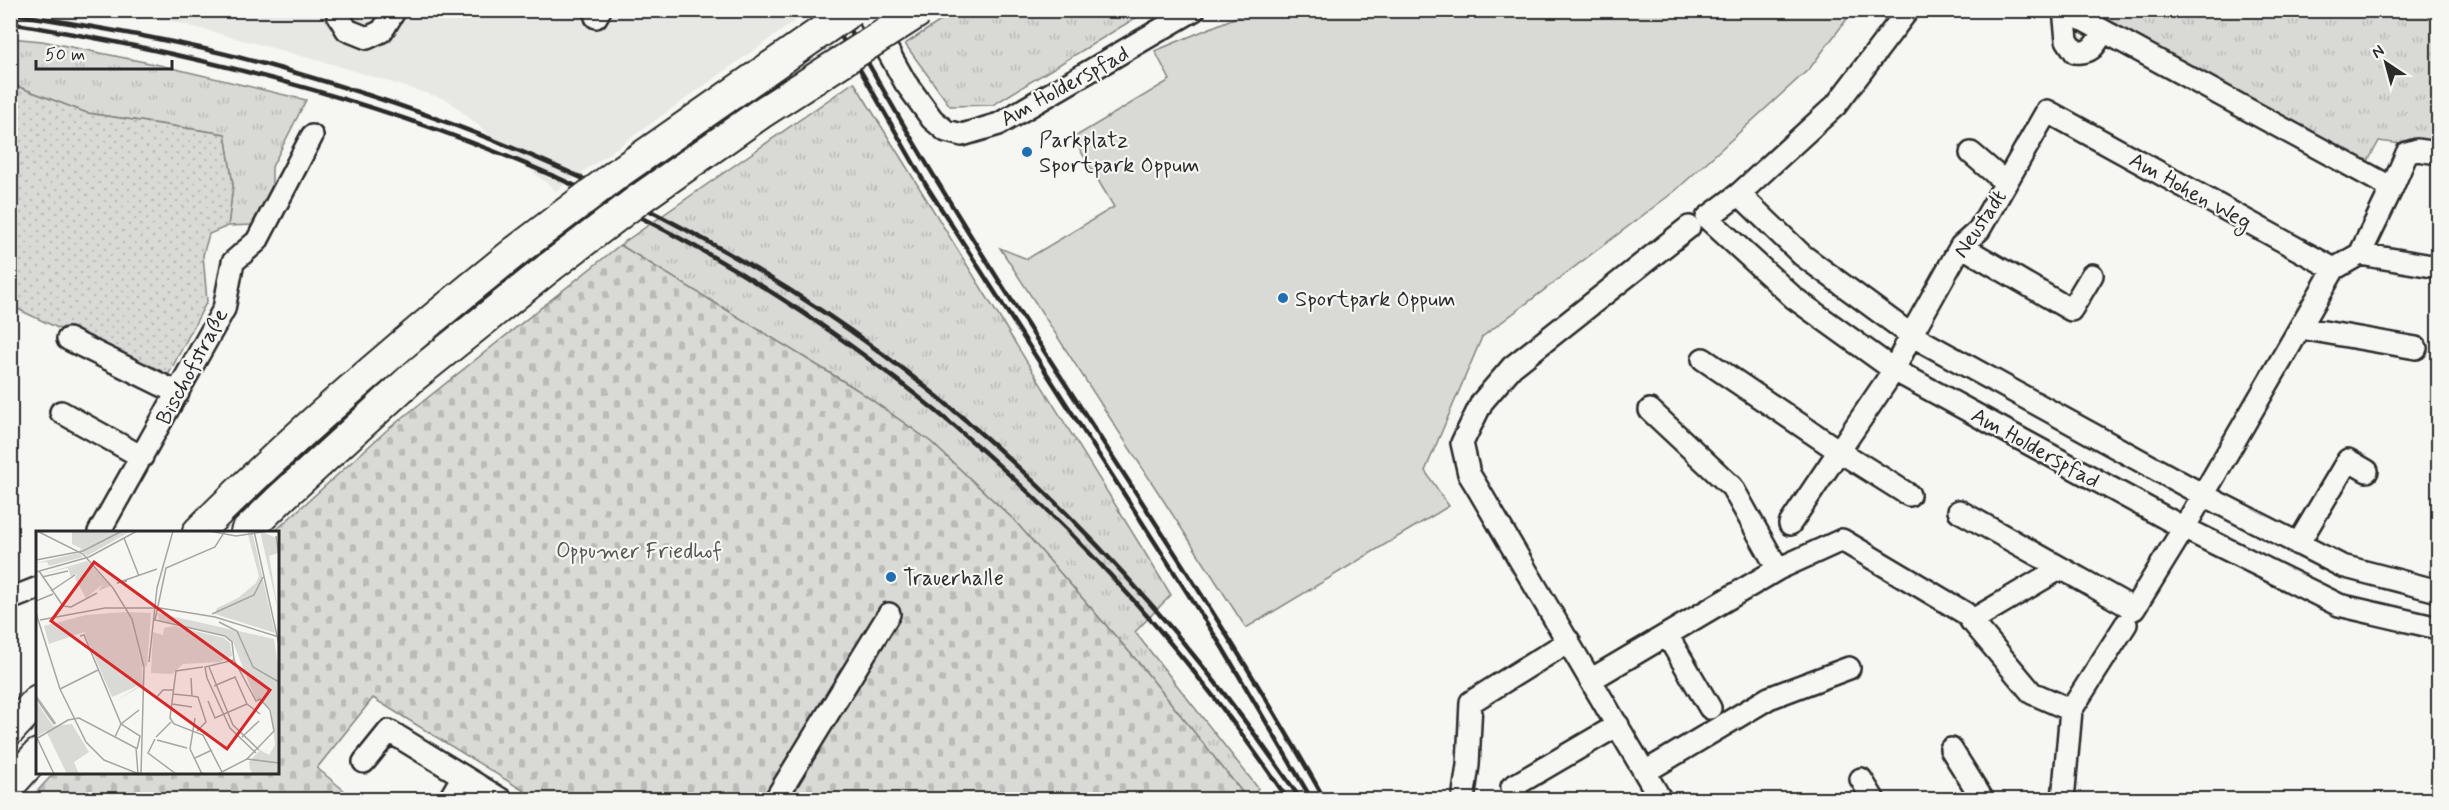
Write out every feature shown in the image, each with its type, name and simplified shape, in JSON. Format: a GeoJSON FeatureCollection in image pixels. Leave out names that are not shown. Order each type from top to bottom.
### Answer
{"type":"FeatureCollection","features":[{"type":"Feature","properties":{"kind":"highway"},"geometry":{"type":"LineString","coordinates":[[199,531],[245,485],[407,338],[516,251],[617,174],[852,10]]}},
{"type":"Feature","properties":{"kind":"highway"},"geometry":{"type":"LineString","coordinates":[[247,531],[413,377],[550,267],[638,200],[750,121],[920,11]]}},
{"type":"Feature","properties":{"kind":"highway"},"geometry":{"type":"LineString","coordinates":[[10,730],[36,702]]}},
{"type":"Feature","properties":{"kind":"highway"},"geometry":{"type":"LineString","coordinates":[[10,785],[36,756]]}},
{"type":"Feature","properties":{"kind":"street"},"geometry":{"type":"LineString","coordinates":[[340,10],[338,15],[347,30],[367,38],[382,31],[395,10]]}},
{"type":"Feature","properties":{"kind":"street","name":"Am Holderspfad"},"geometry":{"type":"LineString","coordinates":[[865,10],[905,82],[932,119],[946,130],[962,135],[999,124],[1194,10]]}},
{"type":"Feature","properties":{"kind":"street"},"geometry":{"type":"LineString","coordinates":[[1661,800],[1470,474],[1462,443],[1482,402],[1512,367],[1698,222],[1739,194],[1836,105],[1908,10]]}},
{"type":"Feature","properties":{"kind":"street"},"geometry":{"type":"LineString","coordinates":[[2064,10],[2067,40],[2075,52],[2085,53],[2093,50],[2103,32]]}},
{"type":"Feature","properties":{"kind":"street"},"geometry":{"type":"LineString","coordinates":[[2064,10],[2392,188]]}},
{"type":"Feature","properties":{"kind":"street","name":"Neustadt"},"geometry":{"type":"LineString","coordinates":[[1790,524],[1894,370],[1961,246],[1979,230],[2048,111]]}},
{"type":"Feature","properties":{"kind":"street","name":"Am Hohen Weg"},"geometry":{"type":"LineString","coordinates":[[2048,111],[2334,269]]}},
{"type":"Feature","properties":{"kind":"street","name":"Bischofstraße"},"geometry":{"type":"LineString","coordinates":[[100,531],[224,309],[233,262],[257,241],[312,136]]}},
{"type":"Feature","properties":{"kind":"street"},"geometry":{"type":"LineString","coordinates":[[1959,511],[2133,609],[2194,512],[2334,269],[2360,254],[2407,153],[2417,150],[2439,153]]}},
{"type":"Feature","properties":{"kind":"street"},"geometry":{"type":"LineString","coordinates":[[1971,153],[2006,183]]}},
{"type":"Feature","properties":{"kind":"street","name":"Am Holderspfad"},"geometry":{"type":"LineString","coordinates":[[1739,194],[1802,255],[1911,335],[2339,605],[2439,628]]}},
{"type":"Feature","properties":{"kind":"street","name":"Am Holderspfad"},"geometry":{"type":"LineString","coordinates":[[1698,222],[1794,298],[1894,370],[2194,512],[2298,544],[2342,566],[2439,591]]}},
{"type":"Feature","properties":{"kind":"street"},"geometry":{"type":"LineString","coordinates":[[1961,246],[2071,310],[2092,275]]}},
{"type":"Feature","properties":{"kind":"street"},"geometry":{"type":"LineString","coordinates":[[2360,254],[2439,267]]}},
{"type":"Feature","properties":{"kind":"street"},"geometry":{"type":"LineString","coordinates":[[2301,328],[2416,348]]}},
{"type":"Feature","properties":{"kind":"street"},"geometry":{"type":"LineString","coordinates":[[68,339],[178,393]]}},
{"type":"Feature","properties":{"kind":"street"},"geometry":{"type":"LineString","coordinates":[[1703,359],[1839,451],[1909,495]]}},
{"type":"Feature","properties":{"kind":"street"},"geometry":{"type":"LineString","coordinates":[[1650,410],[1732,487],[1778,568]]}},
{"type":"Feature","properties":{"kind":"street"},"geometry":{"type":"LineString","coordinates":[[61,412],[142,457]]}},
{"type":"Feature","properties":{"kind":"street"},"geometry":{"type":"LineString","coordinates":[[2298,544],[2348,460],[2367,471]]}},
{"type":"Feature","properties":{"kind":"street"},"geometry":{"type":"LineString","coordinates":[[1592,679],[1778,568],[1842,540],[1965,613],[2032,693],[2071,710]]}},
{"type":"Feature","properties":{"kind":"street"},"geometry":{"type":"LineString","coordinates":[[1971,621],[2061,568]]}},
{"type":"Feature","properties":{"kind":"street"},"geometry":{"type":"LineString","coordinates":[[10,599],[36,589]]}},
{"type":"Feature","properties":{"kind":"street"},"geometry":{"type":"LineString","coordinates":[[775,800],[889,614]]}},
{"type":"Feature","properties":{"kind":"street"},"geometry":{"type":"LineString","coordinates":[[2063,800],[2071,710],[2126,624]]}},
{"type":"Feature","properties":{"kind":"street"},"geometry":{"type":"LineString","coordinates":[[1666,635],[1710,708]]}},
{"type":"Feature","properties":{"kind":"street"},"geometry":{"type":"LineString","coordinates":[[1463,800],[1471,702],[1569,641]]}},
{"type":"Feature","properties":{"kind":"street"},"geometry":{"type":"LineString","coordinates":[[1645,772],[1769,698],[1849,668]]}},
{"type":"Feature","properties":{"kind":"street"},"geometry":{"type":"LineString","coordinates":[[1519,800],[1512,787],[1618,725]]}},
{"type":"Feature","properties":{"kind":"street"},"geometry":{"type":"LineString","coordinates":[[364,762],[389,731],[501,799]]}},
{"type":"Feature","properties":{"kind":"street"},"geometry":{"type":"LineString","coordinates":[[1951,749],[1983,800]]}},
{"type":"Feature","properties":{"kind":"street"},"geometry":{"type":"LineString","coordinates":[[449,800],[463,776]]}},
{"type":"Feature","properties":{"kind":"street"},"geometry":{"type":"LineString","coordinates":[[1861,778],[1874,800]]}},
{"type":"Feature","properties":{"kind":"shaded area"},"geometry":{"type":"Polygon","coordinates":[[[102,11],[809,11],[556,191],[448,100],[335,65],[172,21],[102,11]]]}},
{"type":"Feature","properties":{"kind":"green space"},"geometry":{"type":"Polygon","coordinates":[[[956,11],[1147,11],[993,105],[950,106],[905,44],[956,11]]]}},
{"type":"Feature","properties":{"kind":"green space","name":"Sportpark Oppum"},"geometry":{"type":"Polygon","coordinates":[[[1251,11],[1853,11],[1810,68],[1675,191],[1482,337],[1425,471],[1449,506],[1246,628],[1000,248],[1027,259],[1114,207],[1073,138],[1170,80],[1155,51],[1251,11]]]}},
{"type":"Feature","properties":{"kind":"green space"},"geometry":{"type":"Polygon","coordinates":[[[2081,11],[2438,11],[2438,149],[2379,141],[2366,165],[2081,11]]]}},
{"type":"Feature","properties":{"kind":"green space"},"geometry":{"type":"Polygon","coordinates":[[[10,38],[42,41],[159,65],[306,100],[272,167],[272,186],[253,225],[228,226],[233,185],[225,134],[87,113],[11,84],[10,38]]]}},
{"type":"Feature","properties":{"kind":"green space"},"geometry":{"type":"Polygon","coordinates":[[[854,82],[1171,595],[1135,632],[1258,788],[1252,799],[1239,799],[1242,792],[1138,662],[1014,520],[931,442],[856,389],[620,245],[854,82]]]}},
{"type":"Feature","properties":{"kind":"green space"},"geometry":{"type":"Polygon","coordinates":[[[11,84],[87,113],[225,134],[233,185],[228,226],[209,234],[203,255],[207,301],[166,379],[11,306],[11,84]]]}},
{"type":"Feature","properties":{"kind":"green space","name":"Oppumer Friedhof"},"geometry":{"type":"Polygon","coordinates":[[[620,245],[856,389],[931,442],[1014,520],[1138,662],[1242,792],[1239,800],[537,799],[373,698],[317,768],[346,792],[340,799],[29,800],[53,774],[279,774],[279,531],[275,531],[387,430],[620,245]]]}},
{"type":"Feature","properties":{"kind":"railway"},"geometry":{"type":"LineString","coordinates":[[826,10],[926,185],[1222,647],[1312,800]]}},
{"type":"Feature","properties":{"kind":"railway"},"geometry":{"type":"LineString","coordinates":[[839,10],[955,211],[1205,601],[1325,800]]}},
{"type":"Feature","properties":{"kind":"railway"},"geometry":{"type":"LineString","coordinates":[[10,13],[201,48],[333,84],[401,106],[468,130],[600,186],[727,252],[788,289],[864,340],[936,395],[1005,455],[1071,518],[1133,584],[1192,654],[1248,726],[1301,800]]}},
{"type":"Feature","properties":{"kind":"railway"},"geometry":{"type":"LineString","coordinates":[[10,23],[196,59],[378,109],[496,152],[616,205],[730,267],[838,337],[941,415],[1038,501],[1128,594],[1211,694],[1288,800]]}},
{"type":"Feature","properties":{"kind":"place","name":"Parkplatz Sportpark Oppum"},"geometry":{"type":"Point","coordinates":[1027,152]}},
{"type":"Feature","properties":{"kind":"place","name":"Sportpark Oppum"},"geometry":{"type":"Point","coordinates":[1283,298]}},
{"type":"Feature","properties":{"kind":"place","name":"Trauerhalle"},"geometry":{"type":"Point","coordinates":[891,577]}}]}
